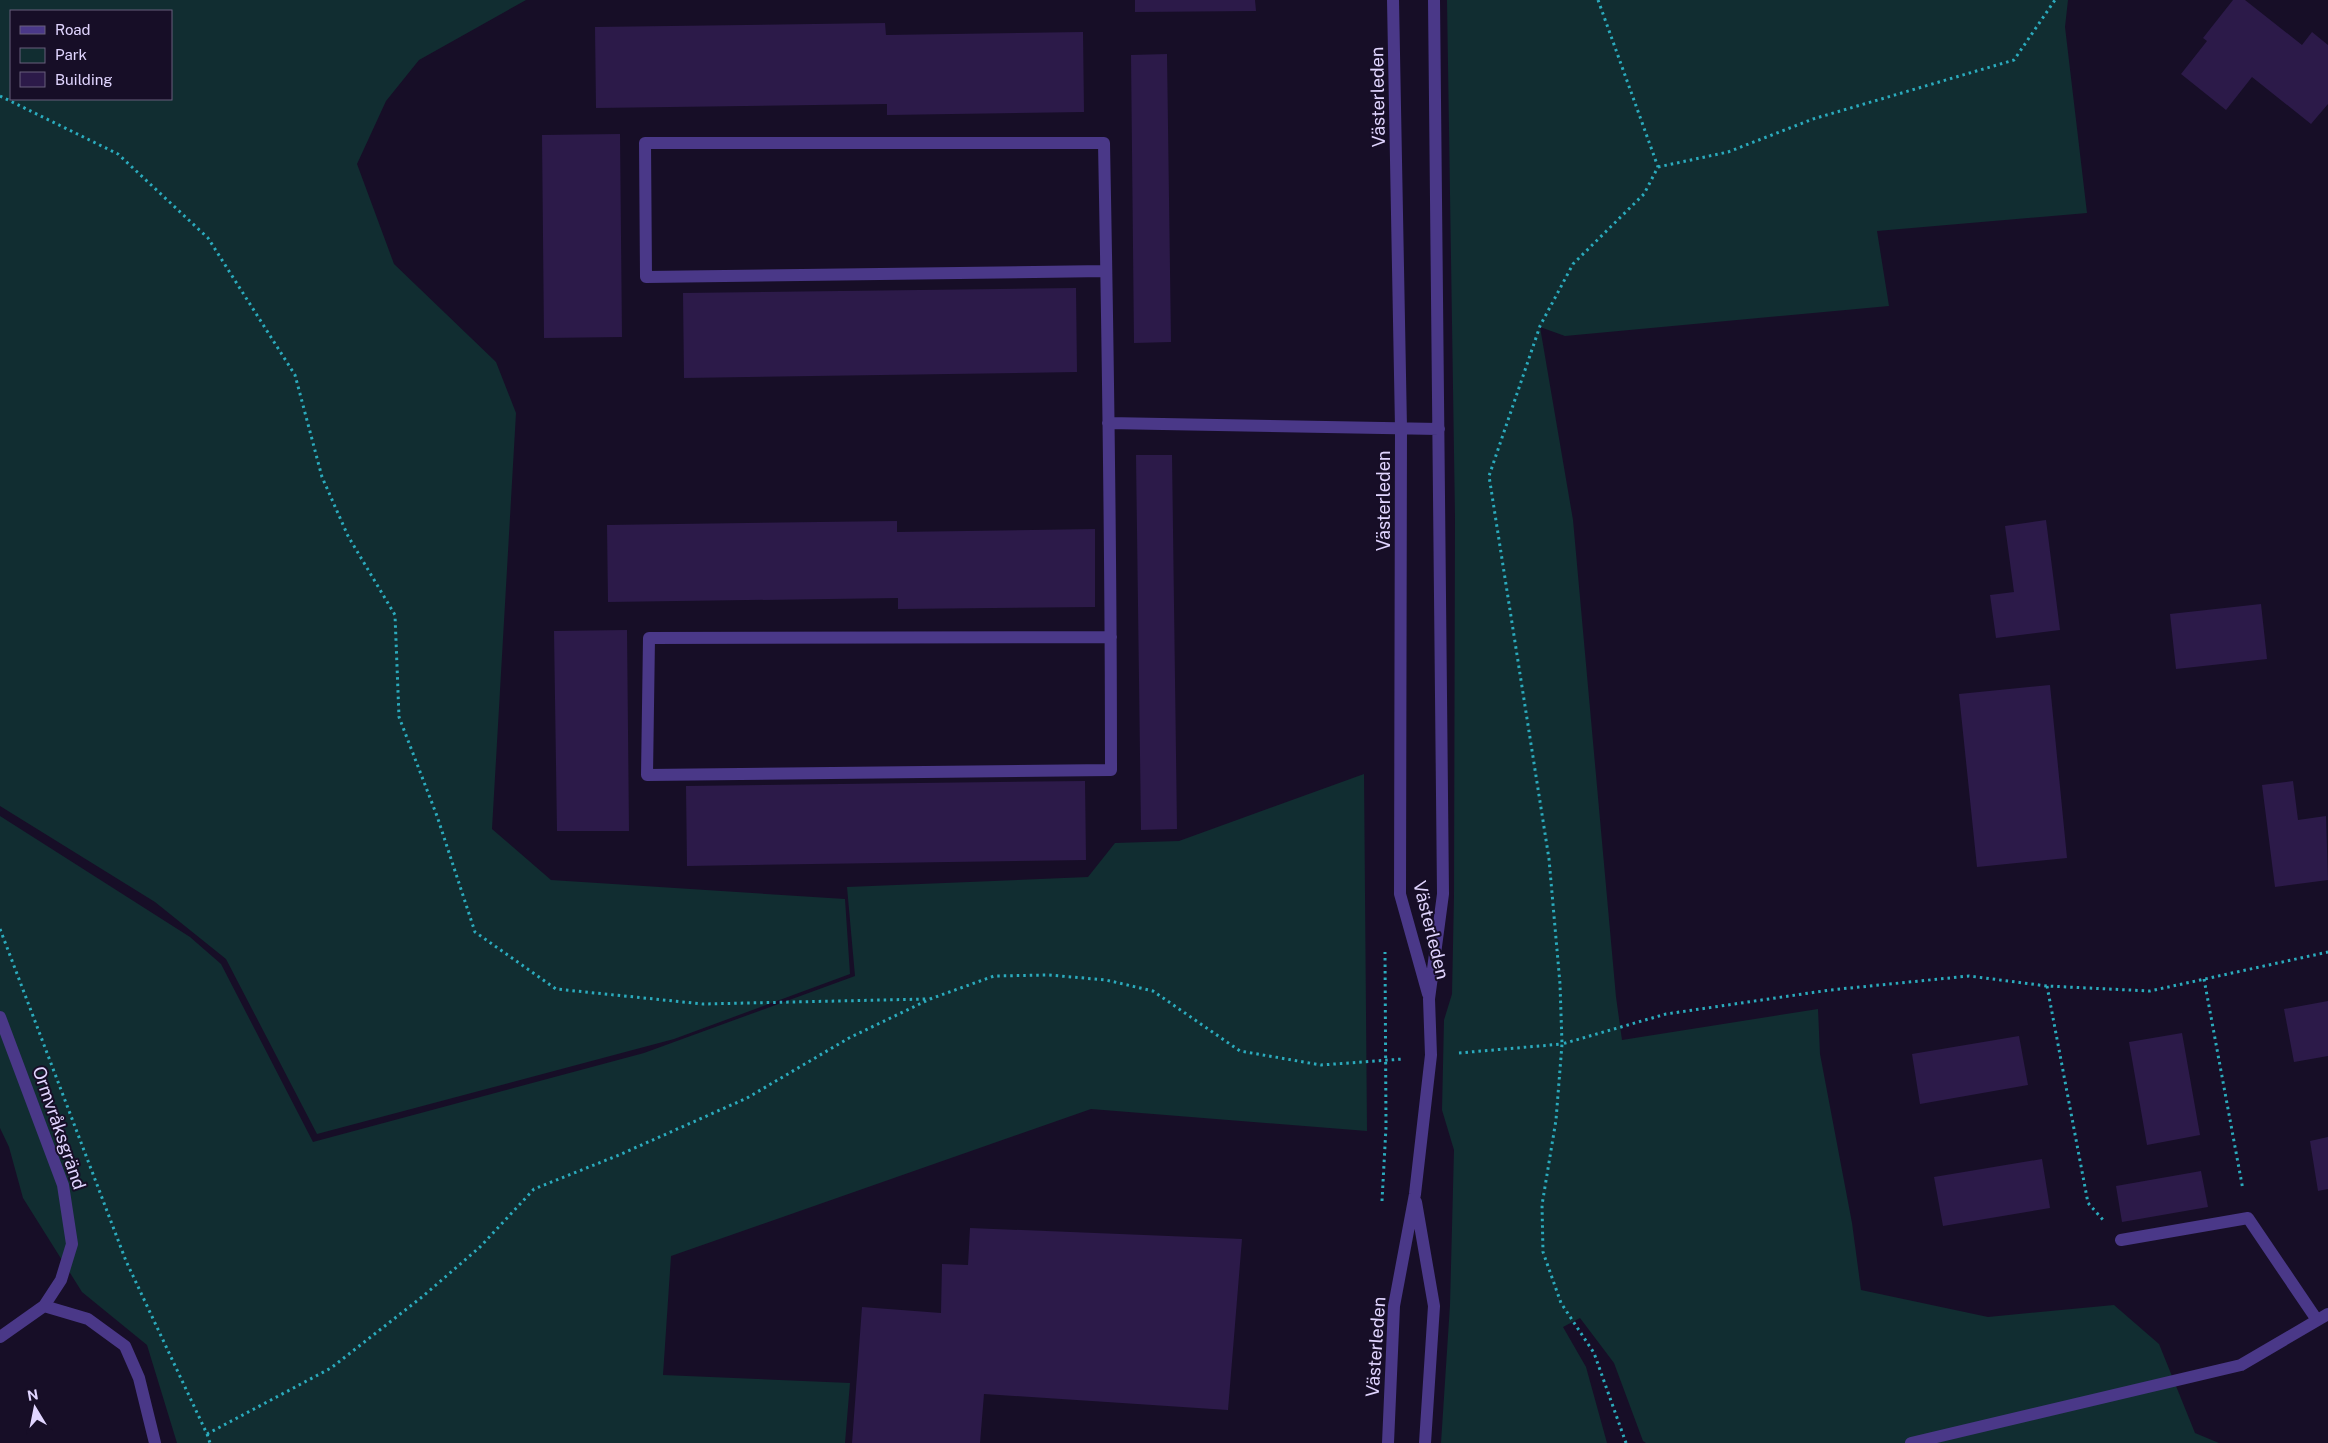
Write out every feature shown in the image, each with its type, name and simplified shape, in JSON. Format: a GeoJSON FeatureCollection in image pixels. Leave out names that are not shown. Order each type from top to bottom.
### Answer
{"type":"FeatureCollection","features":[{"type":"Feature","properties":{"kind":"street","name":"Västerleden"},"geometry":{"type":"LineString","coordinates":[[1393,0],[1402,428],[1400,894],[1429,999]]}},
{"type":"Feature","properties":{"kind":"street","name":"Västerleden"},"geometry":{"type":"LineString","coordinates":[[1388,1443],[1394,1306],[1415,1194],[1431,1055],[1429,999],[1443,894],[1434,0]]}},
{"type":"Feature","properties":{"kind":"street"},"geometry":{"type":"LineString","coordinates":[[1106,271],[646,277],[645,143],[1104,143],[1106,271],[1111,637],[1111,770],[648,774],[649,638],[1111,637]]}},
{"type":"Feature","properties":{"kind":"street"},"geometry":{"type":"LineString","coordinates":[[1108,423],[1439,429]]}},
{"type":"Feature","properties":{"kind":"street","name":"Ormvråksgränd"},"geometry":{"type":"LineString","coordinates":[[0,1017],[64,1185],[72,1244],[61,1280],[44,1306]]}},
{"type":"Feature","properties":{"kind":"street","name":"Västerleden"},"geometry":{"type":"LineString","coordinates":[[1415,1194],[1434,1306],[1425,1443]]}},
{"type":"Feature","properties":{"kind":"street"},"geometry":{"type":"LineString","coordinates":[[1911,1443],[2240,1365],[2323,1317],[2248,1218],[2121,1240]]}},
{"type":"Feature","properties":{"kind":"street"},"geometry":{"type":"LineString","coordinates":[[0,1337],[44,1306],[88,1320],[125,1346],[139,1378],[154,1443]]}},
{"type":"Feature","properties":{"kind":"path"},"geometry":{"type":"LineString","coordinates":[[1598,0],[1658,167],[1644,194],[1573,264],[1540,326],[1489,476],[1549,860],[1560,984],[1562,1044],[1556,1120],[1542,1206],[1543,1252],[1561,1303],[1594,1353],[1626,1443]]}},
{"type":"Feature","properties":{"kind":"path"},"geometry":{"type":"LineString","coordinates":[[1658,167],[1728,152],[1813,118],[2014,60],[2055,0]]}},
{"type":"Feature","properties":{"kind":"path"},"geometry":{"type":"LineString","coordinates":[[0,96],[118,154],[208,238],[295,375],[322,477],[348,536],[395,615],[399,718],[437,816],[475,932],[556,989],[703,1004],[930,999]]}},
{"type":"Feature","properties":{"kind":"path"},"geometry":{"type":"LineString","coordinates":[[0,929],[126,1260],[210,1443]]}},
{"type":"Feature","properties":{"kind":"path"},"geometry":{"type":"LineString","coordinates":[[207,1434],[331,1368],[422,1297],[480,1248],[534,1188],[619,1155],[746,1098],[850,1038],[930,999],[994,976],[1048,974],[1106,980],[1153,991],[1240,1051],[1322,1065],[1385,1062],[1431,1055],[1562,1044],[1666,1014],[1830,990],[1969,976],[2047,986],[2150,991],[2328,952]]}},
{"type":"Feature","properties":{"kind":"path"},"geometry":{"type":"LineString","coordinates":[[2204,979],[2248,1218]]}},
{"type":"Feature","properties":{"kind":"path"},"geometry":{"type":"LineString","coordinates":[[2047,986],[2088,1203],[2121,1240]]}},
{"type":"Feature","properties":{"kind":"green space"},"geometry":{"type":"Polygon","coordinates":[[[0,0],[526,0],[419,60],[386,101],[357,164],[394,264],[496,362],[516,413],[492,829],[551,880],[845,899],[850,974],[674,1039],[317,1134],[226,959],[155,902],[0,806],[0,0]]]}},
{"type":"Feature","properties":{"kind":"green space"},"geometry":{"type":"Polygon","coordinates":[[[1447,0],[2068,0],[2065,27],[2087,213],[1877,231],[1889,306],[1565,336],[1540,327],[1573,520],[1616,997],[1622,1040],[1818,1009],[1820,1054],[1852,1223],[1861,1290],[1988,1317],[2114,1305],[2159,1344],[2195,1433],[2219,1443],[1646,1443],[1643,1441],[1614,1363],[1580,1318],[1563,1327],[1586,1367],[1607,1443],[1441,1443],[1450,1305],[1454,1150],[1442,1110],[1444,1020],[1452,994],[1454,896],[1455,517],[1447,0]]]}},
{"type":"Feature","properties":{"kind":"green space"},"geometry":{"type":"Polygon","coordinates":[[[1364,774],[1367,1131],[1091,1109],[671,1256],[663,1375],[850,1383],[845,1443],[177,1443],[147,1345],[82,1292],[23,1198],[9,1147],[0,1128],[0,816],[190,937],[221,964],[313,1142],[644,1053],[855,976],[847,887],[1088,877],[1115,843],[1179,841],[1364,774]]]}},
{"type":"Feature","properties":{"kind":"building"},"geometry":{"type":"Polygon","coordinates":[[[1135,0],[1255,0],[1256,11],[1135,12],[1135,0]]]}},
{"type":"Feature","properties":{"kind":"building"},"geometry":{"type":"Polygon","coordinates":[[[2233,0],[2245,0],[2302,45],[2312,32],[2328,45],[2328,104],[2311,124],[2252,77],[2226,110],[2181,74],[2207,41],[2203,38],[2233,0]]]}},
{"type":"Feature","properties":{"kind":"building"},"geometry":{"type":"Polygon","coordinates":[[[885,23],[886,35],[1083,32],[1084,112],[887,115],[887,104],[596,108],[595,27],[885,23]]]}},
{"type":"Feature","properties":{"kind":"building"},"geometry":{"type":"Polygon","coordinates":[[[1167,54],[1171,342],[1134,343],[1131,55],[1167,54]]]}},
{"type":"Feature","properties":{"kind":"building"},"geometry":{"type":"Polygon","coordinates":[[[620,134],[622,337],[544,338],[542,135],[620,134]]]}},
{"type":"Feature","properties":{"kind":"building"},"geometry":{"type":"Polygon","coordinates":[[[1076,288],[1077,372],[684,378],[683,293],[1076,288]]]}},
{"type":"Feature","properties":{"kind":"building"},"geometry":{"type":"Polygon","coordinates":[[[1136,455],[1172,455],[1177,829],[1141,830],[1136,455]]]}},
{"type":"Feature","properties":{"kind":"building"},"geometry":{"type":"Polygon","coordinates":[[[2046,520],[2060,630],[1996,638],[1990,595],[2014,592],[2005,526],[2046,520]]]}},
{"type":"Feature","properties":{"kind":"building"},"geometry":{"type":"Polygon","coordinates":[[[897,521],[897,532],[1095,529],[1095,607],[898,609],[898,598],[608,602],[607,525],[897,521]]]}},
{"type":"Feature","properties":{"kind":"building"},"geometry":{"type":"Polygon","coordinates":[[[2261,604],[2267,659],[2176,669],[2170,614],[2261,604]]]}},
{"type":"Feature","properties":{"kind":"building"},"geometry":{"type":"Polygon","coordinates":[[[627,630],[629,831],[557,831],[554,631],[627,630]]]}},
{"type":"Feature","properties":{"kind":"building"},"geometry":{"type":"Polygon","coordinates":[[[2050,685],[2067,858],[1977,867],[1959,694],[2050,685]]]}},
{"type":"Feature","properties":{"kind":"building"},"geometry":{"type":"Polygon","coordinates":[[[1085,781],[1086,860],[687,866],[686,786],[1085,781]]]}},
{"type":"Feature","properties":{"kind":"building"},"geometry":{"type":"Polygon","coordinates":[[[2293,781],[2298,820],[2326,816],[2328,880],[2275,887],[2262,785],[2293,781]]]}},
{"type":"Feature","properties":{"kind":"building"},"geometry":{"type":"Polygon","coordinates":[[[2328,1001],[2328,1056],[2294,1062],[2284,1009],[2328,1001]]]}},
{"type":"Feature","properties":{"kind":"building"},"geometry":{"type":"Polygon","coordinates":[[[2182,1033],[2200,1135],[2147,1145],[2129,1042],[2182,1033]]]}},
{"type":"Feature","properties":{"kind":"building"},"geometry":{"type":"Polygon","coordinates":[[[2019,1036],[2028,1085],[1920,1104],[1912,1054],[2019,1036]]]}},
{"type":"Feature","properties":{"kind":"building"},"geometry":{"type":"Polygon","coordinates":[[[2328,1137],[2328,1189],[2318,1191],[2310,1141],[2328,1137]]]}},
{"type":"Feature","properties":{"kind":"building"},"geometry":{"type":"Polygon","coordinates":[[[2042,1159],[2050,1208],[1943,1226],[1934,1177],[2042,1159]]]}},
{"type":"Feature","properties":{"kind":"building"},"geometry":{"type":"Polygon","coordinates":[[[2201,1171],[2208,1207],[2122,1222],[2116,1186],[2201,1171]]]}},
{"type":"Feature","properties":{"kind":"building"},"geometry":{"type":"Polygon","coordinates":[[[970,1228],[1242,1239],[1228,1410],[984,1394],[980,1443],[852,1443],[862,1307],[941,1313],[942,1264],[968,1265],[970,1228]]]}}]}
